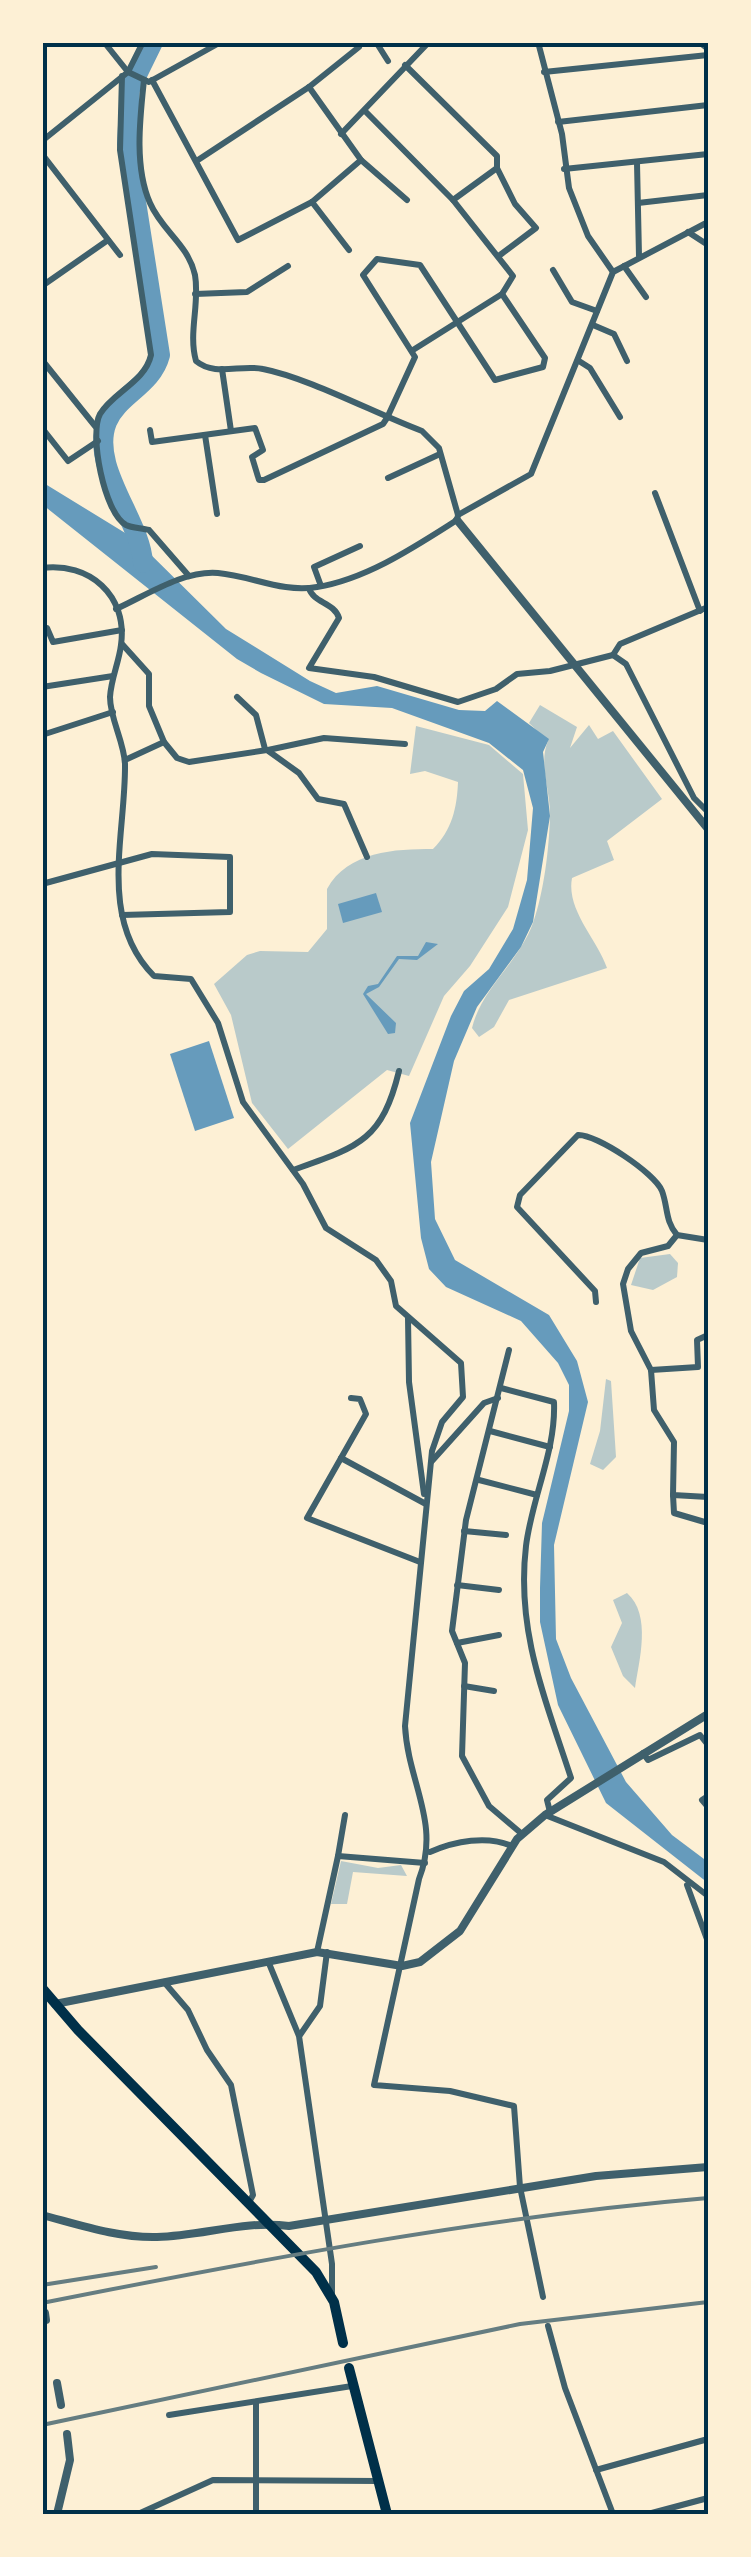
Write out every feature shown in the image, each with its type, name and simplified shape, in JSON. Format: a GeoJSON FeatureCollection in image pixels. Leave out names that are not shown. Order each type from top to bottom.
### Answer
{"type":"FeatureCollection","features":[{"type":"Feature","properties":{"kind":"main road"},"geometry":{"type":"LineString","coordinates":[[42,1988],[316,2272],[332,2299],[343,2343]]}},
{"type":"Feature","properties":{"kind":"main road"},"geometry":{"type":"LineString","coordinates":[[349,2368],[388,2514]]}},
{"type":"Feature","properties":{"kind":"street"},"geometry":{"type":"LineString","coordinates":[[95,426],[104,410],[147,367],[152,355],[120,150],[125,74],[104,42]]}},
{"type":"Feature","properties":{"kind":"street"},"geometry":{"type":"LineString","coordinates":[[42,141],[125,74],[143,42]]}},
{"type":"Feature","properties":{"kind":"street"},"geometry":{"type":"LineString","coordinates":[[125,74],[148,80],[221,42]]}},
{"type":"Feature","properties":{"kind":"street"},"geometry":{"type":"LineString","coordinates":[[376,42],[388,61]]}},
{"type":"Feature","properties":{"kind":"street"},"geometry":{"type":"LineString","coordinates":[[341,134],[428,42]]}},
{"type":"Feature","properties":{"kind":"street"},"geometry":{"type":"LineString","coordinates":[[538,42],[558,122],[564,170],[588,236],[613,272]]}},
{"type":"Feature","properties":{"kind":"street"},"geometry":{"type":"LineString","coordinates":[[699,42],[708,52]]}},
{"type":"Feature","properties":{"kind":"street"},"geometry":{"type":"LineString","coordinates":[[198,160],[310,87],[359,47]]}},
{"type":"Feature","properties":{"kind":"street"},"geometry":{"type":"LineString","coordinates":[[544,72],[708,52]]}},
{"type":"Feature","properties":{"kind":"street"},"geometry":{"type":"LineString","coordinates":[[405,65],[497,156],[497,168],[515,204],[536,228],[500,255]]}},
{"type":"Feature","properties":{"kind":"street"},"geometry":{"type":"LineString","coordinates":[[148,80],[198,160],[238,240],[312,202],[361,160]]}},
{"type":"Feature","properties":{"kind":"street"},"geometry":{"type":"LineString","coordinates":[[148,80],[140,140],[149,202],[190,257],[196,361],[222,369],[250,367],[282,374],[433,438],[458,518],[708,829]]}},
{"type":"Feature","properties":{"kind":"street"},"geometry":{"type":"LineString","coordinates":[[310,87],[361,160],[407,200]]}},
{"type":"Feature","properties":{"kind":"street"},"geometry":{"type":"LineString","coordinates":[[558,122],[708,105]]}},
{"type":"Feature","properties":{"kind":"street"},"geometry":{"type":"LineString","coordinates":[[365,111],[453,200],[513,276],[502,294],[413,350]]}},
{"type":"Feature","properties":{"kind":"street"},"geometry":{"type":"LineString","coordinates":[[42,154],[120,255]]}},
{"type":"Feature","properties":{"kind":"street"},"geometry":{"type":"LineString","coordinates":[[564,170],[708,154]]}},
{"type":"Feature","properties":{"kind":"street"},"geometry":{"type":"LineString","coordinates":[[637,163],[639,256]]}},
{"type":"Feature","properties":{"kind":"street"},"geometry":{"type":"LineString","coordinates":[[453,200],[497,168]]}},
{"type":"Feature","properties":{"kind":"street"},"geometry":{"type":"LineString","coordinates":[[638,203],[708,195]]}},
{"type":"Feature","properties":{"kind":"street"},"geometry":{"type":"LineString","coordinates":[[312,202],[349,250]]}},
{"type":"Feature","properties":{"kind":"street"},"geometry":{"type":"LineString","coordinates":[[116,608],[186,577],[221,572],[251,582],[321,586],[396,556],[516,487],[531,474],[613,272],[708,222]]}},
{"type":"Feature","properties":{"kind":"street"},"geometry":{"type":"LineString","coordinates":[[687,231],[708,245]]}},
{"type":"Feature","properties":{"kind":"street"},"geometry":{"type":"LineString","coordinates":[[42,286],[108,240]]}},
{"type":"Feature","properties":{"kind":"street"},"geometry":{"type":"LineString","coordinates":[[150,430],[152,442],[256,428],[263,450],[252,457],[258,480],[264,480],[383,424],[387,418],[415,357],[363,275],[377,259],[420,265],[496,380],[544,367],[545,358],[502,294]]}},
{"type":"Feature","properties":{"kind":"street"},"geometry":{"type":"LineString","coordinates":[[195,294],[247,292],[288,266]]}},
{"type":"Feature","properties":{"kind":"street"},"geometry":{"type":"LineString","coordinates":[[624,266],[646,296]]}},
{"type":"Feature","properties":{"kind":"street"},"geometry":{"type":"LineString","coordinates":[[553,270],[572,302],[597,311]]}},
{"type":"Feature","properties":{"kind":"street"},"geometry":{"type":"LineString","coordinates":[[593,325],[614,334],[627,361]]}},
{"type":"Feature","properties":{"kind":"street"},"geometry":{"type":"LineString","coordinates":[[42,360],[95,426],[107,502],[127,526],[145,528],[186,577]]}},
{"type":"Feature","properties":{"kind":"street"},"geometry":{"type":"LineString","coordinates":[[579,362],[590,368],[620,418]]}},
{"type":"Feature","properties":{"kind":"street"},"geometry":{"type":"LineString","coordinates":[[222,369],[231,431]]}},
{"type":"Feature","properties":{"kind":"street"},"geometry":{"type":"LineString","coordinates":[[42,428],[68,461],[98,441]]}},
{"type":"Feature","properties":{"kind":"street"},"geometry":{"type":"LineString","coordinates":[[205,434],[217,514]]}},
{"type":"Feature","properties":{"kind":"street"},"geometry":{"type":"LineString","coordinates":[[388,478],[440,454]]}},
{"type":"Feature","properties":{"kind":"street"},"geometry":{"type":"LineString","coordinates":[[614,655],[620,644],[704,609],[655,493]]}},
{"type":"Feature","properties":{"kind":"street"},"geometry":{"type":"LineString","coordinates":[[321,586],[314,567],[360,546]]}},
{"type":"Feature","properties":{"kind":"street"},"geometry":{"type":"LineString","coordinates":[[42,568],[88,573],[108,590],[122,630],[113,676],[113,712],[125,760],[117,864],[122,914],[138,956],[154,976],[190,980],[218,1023],[243,1102],[293,1170],[334,1237],[362,1247],[383,1268],[394,1304],[453,1354],[464,1371],[463,1397],[442,1422],[431,1462],[405,1726],[406,1754],[424,1811],[430,1852],[374,2084],[450,2091],[514,2106],[520,2187],[544,2297]]}},
{"type":"Feature","properties":{"kind":"street"},"geometry":{"type":"LineString","coordinates":[[309,588],[310,594],[335,608],[340,618],[310,668],[319,672],[374,678],[458,702],[490,692],[517,674],[550,672],[575,662],[614,655],[626,664],[694,798],[708,812]]}},
{"type":"Feature","properties":{"kind":"street"},"geometry":{"type":"LineString","coordinates":[[42,629],[47,628],[52,642],[122,630]]}},
{"type":"Feature","properties":{"kind":"street"},"geometry":{"type":"LineString","coordinates":[[122,644],[149,674],[149,706],[164,742],[184,761],[324,738],[405,744]]}},
{"type":"Feature","properties":{"kind":"street"},"geometry":{"type":"LineString","coordinates":[[42,687],[113,676]]}},
{"type":"Feature","properties":{"kind":"street"},"geometry":{"type":"LineString","coordinates":[[237,697],[256,715],[266,750],[299,773],[318,799],[344,804],[368,857]]}},
{"type":"Feature","properties":{"kind":"street"},"geometry":{"type":"LineString","coordinates":[[42,735],[113,712]]}},
{"type":"Feature","properties":{"kind":"street"},"geometry":{"type":"LineString","coordinates":[[125,760],[164,742]]}},
{"type":"Feature","properties":{"kind":"street"},"geometry":{"type":"LineString","coordinates":[[42,884],[152,854],[228,854],[232,864],[230,912],[122,914]]}},
{"type":"Feature","properties":{"kind":"street"},"geometry":{"type":"LineString","coordinates":[[293,1170],[339,1154],[374,1131],[390,1110],[400,1070]]}},
{"type":"Feature","properties":{"kind":"street"},"geometry":{"type":"LineString","coordinates":[[596,1302],[595,1291],[517,1207],[520,1194],[564,1144],[578,1135],[596,1136],[645,1174],[661,1189],[666,1218],[676,1235]]}},
{"type":"Feature","properties":{"kind":"street"},"geometry":{"type":"LineString","coordinates":[[676,1235],[708,1240]]}},
{"type":"Feature","properties":{"kind":"street"},"geometry":{"type":"LineString","coordinates":[[676,1235],[668,1246],[641,1254],[624,1276],[632,1331],[651,1370],[654,1410],[674,1442],[671,1511],[708,1523]]}},
{"type":"Feature","properties":{"kind":"street"},"geometry":{"type":"LineString","coordinates":[[408,1316],[410,1382],[425,1501]]}},
{"type":"Feature","properties":{"kind":"street"},"geometry":{"type":"LineString","coordinates":[[651,1370],[698,1366],[698,1340],[708,1335]]}},
{"type":"Feature","properties":{"kind":"street"},"geometry":{"type":"LineString","coordinates":[[509,1350],[464,1532],[452,1631],[464,1655],[465,1763],[489,1806],[522,1834]]}},
{"type":"Feature","properties":{"kind":"street"},"geometry":{"type":"LineString","coordinates":[[501,1388],[554,1399],[550,1447],[524,1575],[526,1634],[534,1674],[571,1778],[547,1800],[548,1813]]}},
{"type":"Feature","properties":{"kind":"street"},"geometry":{"type":"LineString","coordinates":[[352,1398],[360,1399],[367,1411],[307,1518],[420,1562]]}},
{"type":"Feature","properties":{"kind":"street"},"geometry":{"type":"LineString","coordinates":[[431,1462],[484,1403],[498,1398]]}},
{"type":"Feature","properties":{"kind":"street"},"geometry":{"type":"LineString","coordinates":[[490,1431],[550,1447]]}},
{"type":"Feature","properties":{"kind":"street"},"geometry":{"type":"LineString","coordinates":[[341,1458],[425,1501]]}},
{"type":"Feature","properties":{"kind":"street"},"geometry":{"type":"LineString","coordinates":[[478,1480],[537,1496]]}},
{"type":"Feature","properties":{"kind":"street"},"geometry":{"type":"LineString","coordinates":[[673,1495],[708,1497]]}},
{"type":"Feature","properties":{"kind":"street"},"geometry":{"type":"LineString","coordinates":[[464,1532],[506,1535]]}},
{"type":"Feature","properties":{"kind":"street"},"geometry":{"type":"LineString","coordinates":[[457,1585],[499,1590]]}},
{"type":"Feature","properties":{"kind":"street"},"geometry":{"type":"LineString","coordinates":[[457,1643],[500,1636]]}},
{"type":"Feature","properties":{"kind":"street"},"geometry":{"type":"LineString","coordinates":[[464,1686],[494,1691]]}},
{"type":"Feature","properties":{"kind":"street"},"geometry":{"type":"LineString","coordinates":[[54,2004],[322,1952],[402,1966],[442,1949],[460,1931],[522,1834],[642,1752],[708,1714]]}},
{"type":"Feature","properties":{"kind":"street"},"geometry":{"type":"LineString","coordinates":[[642,1752],[648,1760],[700,1736],[708,1745]]}},
{"type":"Feature","properties":{"kind":"street"},"geometry":{"type":"LineString","coordinates":[[708,1796],[702,1800],[708,1807]]}},
{"type":"Feature","properties":{"kind":"street"},"geometry":{"type":"LineString","coordinates":[[548,1813],[664,1862],[708,1896]]}},
{"type":"Feature","properties":{"kind":"street"},"geometry":{"type":"LineString","coordinates":[[299,2036],[320,2006],[322,1952],[346,1815]]}},
{"type":"Feature","properties":{"kind":"street"},"geometry":{"type":"LineString","coordinates":[[430,1852],[457,1842],[500,1840],[512,1846]]}},
{"type":"Feature","properties":{"kind":"street"},"geometry":{"type":"LineString","coordinates":[[338,1856],[425,1863]]}},
{"type":"Feature","properties":{"kind":"street"},"geometry":{"type":"LineString","coordinates":[[687,1883],[708,1942]]}},
{"type":"Feature","properties":{"kind":"street"},"geometry":{"type":"LineString","coordinates":[[268,1960],[299,2036],[325,2218],[332,2299]]}},
{"type":"Feature","properties":{"kind":"street"},"geometry":{"type":"LineString","coordinates":[[164,1982],[188,2010],[207,2050],[232,2084],[253,2194],[248,2204]]}},
{"type":"Feature","properties":{"kind":"street"},"geometry":{"type":"LineString","coordinates":[[42,2215],[126,2236],[157,2237],[267,2223],[290,2226],[520,2187],[708,2167]]}},
{"type":"Feature","properties":{"kind":"street"},"geometry":{"type":"LineString","coordinates":[[548,2326],[565,2388],[613,2514]]}},
{"type":"Feature","properties":{"kind":"street"},"geometry":{"type":"LineString","coordinates":[[57,2383],[61,2405]]}},
{"type":"Feature","properties":{"kind":"street"},"geometry":{"type":"LineString","coordinates":[[169,2415],[352,2386]]}},
{"type":"Feature","properties":{"kind":"street"},"geometry":{"type":"LineString","coordinates":[[256,2402],[256,2514]]}},
{"type":"Feature","properties":{"kind":"street"},"geometry":{"type":"LineString","coordinates":[[57,2514],[70,2460],[67,2434]]}},
{"type":"Feature","properties":{"kind":"street"},"geometry":{"type":"LineString","coordinates":[[596,2470],[708,2439]]}},
{"type":"Feature","properties":{"kind":"street"},"geometry":{"type":"LineString","coordinates":[[138,2514],[213,2480],[378,2480]]}},
{"type":"Feature","properties":{"kind":"street"},"geometry":{"type":"LineString","coordinates":[[648,2514],[708,2498]]}},
{"type":"Feature","properties":{"kind":"shaded area"},"geometry":{"type":"Polygon","coordinates":[[[540,705],[577,727],[570,748],[589,725],[598,739],[613,731],[662,799],[607,841],[614,860],[572,878],[571,890],[578,913],[607,968],[509,1000],[494,1027],[479,1037],[472,1028],[477,1014],[527,937],[543,884],[550,817],[544,759],[548,741],[529,723],[540,705]]]}},
{"type":"Feature","properties":{"kind":"shaded area"},"geometry":{"type":"Polygon","coordinates":[[[416,726],[489,745],[523,774],[528,830],[508,907],[470,966],[444,996],[409,1076],[387,1070],[288,1149],[252,1103],[231,1015],[214,984],[247,955],[260,951],[308,952],[327,929],[327,889],[347,867],[388,852],[433,849],[439,842],[452,818],[458,782],[425,771],[410,774],[416,726]]]}},
{"type":"Feature","properties":{"kind":"shaded area"},"geometry":{"type":"Polygon","coordinates":[[[670,1254],[678,1263],[677,1277],[653,1290],[631,1285],[640,1258],[670,1254]]]}},
{"type":"Feature","properties":{"kind":"shaded area"},"geometry":{"type":"Polygon","coordinates":[[[606,1379],[611,1381],[616,1457],[603,1470],[590,1464],[600,1431],[606,1379]]]}},
{"type":"Feature","properties":{"kind":"shaded area"},"geometry":{"type":"Polygon","coordinates":[[[627,1593],[635,1602],[642,1626],[635,1688],[623,1676],[611,1647],[622,1623],[613,1600],[627,1593]]]}},
{"type":"Feature","properties":{"kind":"shaded area"},"geometry":{"type":"Polygon","coordinates":[[[341,1861],[378,1868],[401,1865],[407,1876],[353,1872],[347,1904],[331,1904],[341,1861]]]}},
{"type":"Feature","properties":{"kind":"water"},"geometry":{"type":"Polygon","coordinates":[[[42,482],[135,539],[226,629],[310,681],[336,693],[377,686],[459,710],[485,711],[497,701],[549,739],[543,752],[550,816],[533,922],[521,947],[477,1007],[454,1061],[431,1162],[435,1219],[455,1260],[549,1315],[577,1361],[588,1402],[554,1545],[556,1639],[571,1678],[626,1782],[672,1835],[708,1862],[708,1883],[606,1803],[558,1705],[540,1622],[542,1523],[569,1411],[569,1385],[558,1363],[521,1321],[446,1287],[429,1269],[421,1238],[410,1123],[464,991],[489,969],[513,929],[527,880],[533,808],[523,770],[489,743],[392,708],[324,704],[237,659],[43,505],[42,482]]]}},
{"type":"Feature","properties":{"kind":"water"},"geometry":{"type":"Polygon","coordinates":[[[376,893],[382,912],[343,923],[338,904],[376,893]]]}},
{"type":"Feature","properties":{"kind":"water"},"geometry":{"type":"Polygon","coordinates":[[[426,942],[438,944],[417,960],[399,959],[379,987],[366,994],[396,1023],[395,1033],[388,1034],[363,994],[368,986],[378,984],[397,956],[418,956],[426,942]]]}},
{"type":"Feature","properties":{"kind":"water"},"geometry":{"type":"Polygon","coordinates":[[[209,1041],[234,1118],[195,1131],[170,1054],[209,1041]]]}},
{"type":"Feature","properties":{"kind":"waterway"},"geometry":{"type":"LineString","coordinates":[[143,563],[134,529],[110,475],[103,439],[112,413],[150,375],[160,355],[127,144],[130,89],[153,42]]}},
{"type":"Feature","properties":{"kind":"railway"},"geometry":{"type":"LineString","coordinates":[[42,2303],[457,2228],[708,2198]]}},
{"type":"Feature","properties":{"kind":"railway"},"geometry":{"type":"LineString","coordinates":[[42,2285],[156,2267]]}},
{"type":"Feature","properties":{"kind":"railway"},"geometry":{"type":"LineString","coordinates":[[42,2425],[520,2324],[708,2302]]}}]}
